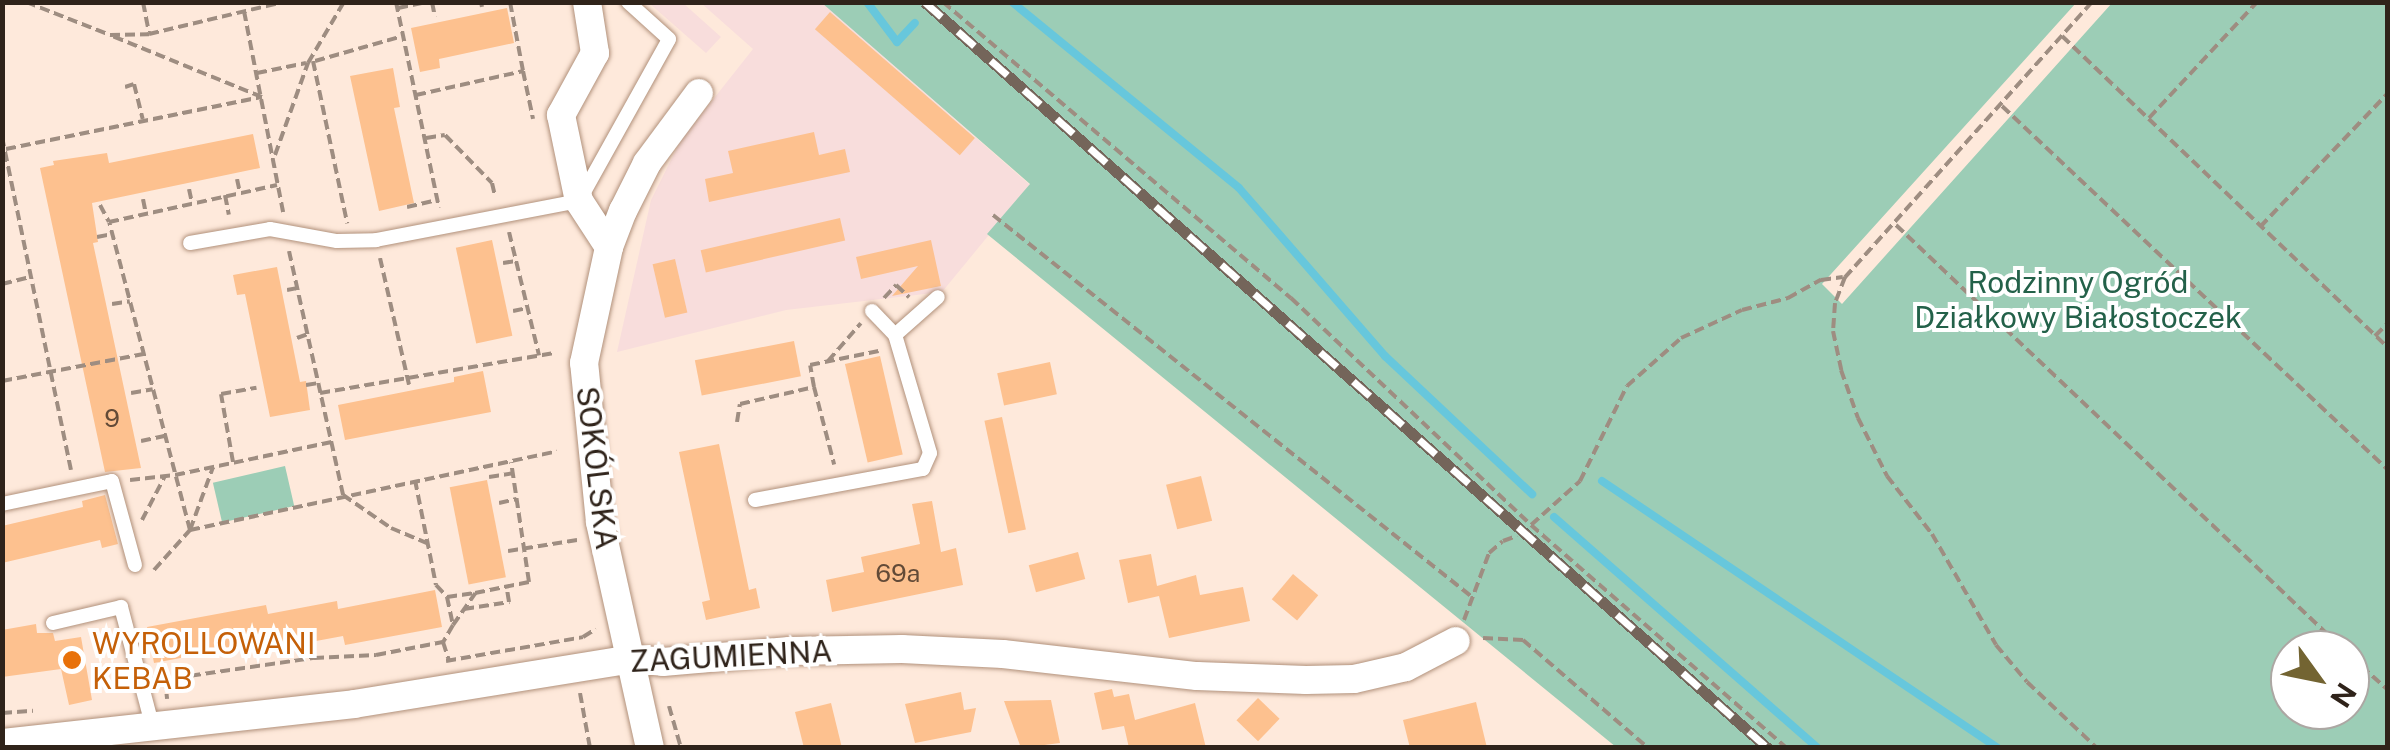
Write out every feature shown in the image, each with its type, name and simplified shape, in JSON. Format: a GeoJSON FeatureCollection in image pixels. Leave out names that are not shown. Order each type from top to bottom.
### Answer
{"type":"FeatureCollection","features":[{"type":"Feature","properties":{"kind":"street"},"geometry":{"type":"LineString","coordinates":[[587,2],[596,53],[561,116],[579,201],[608,247]]}},
{"type":"Feature","properties":{"kind":"street","name":"SOKÓLSKA"},"geometry":{"type":"LineString","coordinates":[[650,748],[592,464],[584,363],[608,247],[647,163],[699,93]]}},
{"type":"Feature","properties":{"kind":"street","name":"ZAGUMIENNA"},"geometry":{"type":"LineString","coordinates":[[2,743],[151,721],[354,704],[631,659],[663,662],[790,651],[902,649],[1003,654],[1197,676],[1306,680],[1354,678],[1406,667],[1456,641]]}},
{"type":"Feature","properties":{"kind":"lane"},"geometry":{"type":"LineString","coordinates":[[190,243],[270,229],[351,241],[376,240],[579,201],[669,39],[628,2]]}},
{"type":"Feature","properties":{"kind":"lane"},"geometry":{"type":"LineString","coordinates":[[896,341],[938,297]]}},
{"type":"Feature","properties":{"kind":"lane"},"geometry":{"type":"LineString","coordinates":[[754,500],[923,469],[928,462],[930,453],[896,341],[872,312]]}},
{"type":"Feature","properties":{"kind":"lane"},"geometry":{"type":"LineString","coordinates":[[2,504],[112,482],[136,565]]}},
{"type":"Feature","properties":{"kind":"lane"},"geometry":{"type":"LineString","coordinates":[[54,623],[121,607],[151,721]]}},
{"type":"Feature","properties":{"kind":"path"},"geometry":{"type":"LineString","coordinates":[[26,2],[262,97]]}},
{"type":"Feature","properties":{"kind":"path"},"geometry":{"type":"LineString","coordinates":[[142,2],[149,34]]}},
{"type":"Feature","properties":{"kind":"path"},"geometry":{"type":"LineString","coordinates":[[110,35],[149,34],[283,2]]}},
{"type":"Feature","properties":{"kind":"path"},"geometry":{"type":"LineString","coordinates":[[274,159],[310,62],[344,2]]}},
{"type":"Feature","properties":{"kind":"path"},"geometry":{"type":"LineString","coordinates":[[435,17],[429,2],[397,5],[442,226]]}},
{"type":"Feature","properties":{"kind":"path"},"geometry":{"type":"LineString","coordinates":[[510,2],[535,128]]}},
{"type":"Feature","properties":{"kind":"path"},"geometry":{"type":"LineString","coordinates":[[944,2],[1291,298],[1531,526],[1787,748]]}},
{"type":"Feature","properties":{"kind":"path"},"geometry":{"type":"LineString","coordinates":[[2092,2],[1896,225],[1845,277],[1835,303],[1833,331],[1840,370],[1887,476],[1932,534],[1996,645],[2027,682],[2097,748]]}},
{"type":"Feature","properties":{"kind":"path"},"geometry":{"type":"LineString","coordinates":[[2148,118],[2257,2]]}},
{"type":"Feature","properties":{"kind":"path"},"geometry":{"type":"LineString","coordinates":[[244,11],[286,232],[343,495],[391,528],[429,544]]}},
{"type":"Feature","properties":{"kind":"path"},"geometry":{"type":"LineString","coordinates":[[257,72],[404,36]]}},
{"type":"Feature","properties":{"kind":"path"},"geometry":{"type":"LineString","coordinates":[[2062,36],[2388,347]]}},
{"type":"Feature","properties":{"kind":"path"},"geometry":{"type":"LineString","coordinates":[[310,62],[351,241]]}},
{"type":"Feature","properties":{"kind":"path"},"geometry":{"type":"LineString","coordinates":[[416,94],[523,70]]}},
{"type":"Feature","properties":{"kind":"path"},"geometry":{"type":"LineString","coordinates":[[125,87],[134,84],[143,121]]}},
{"type":"Feature","properties":{"kind":"path"},"geometry":{"type":"LineString","coordinates":[[2260,228],[2388,93]]}},
{"type":"Feature","properties":{"kind":"path"},"geometry":{"type":"LineString","coordinates":[[6,152],[262,97]]}},
{"type":"Feature","properties":{"kind":"path"},"geometry":{"type":"LineString","coordinates":[[2001,106],[2388,470]]}},
{"type":"Feature","properties":{"kind":"path"},"geometry":{"type":"LineString","coordinates":[[426,138],[445,135],[492,183],[504,214],[538,355]]}},
{"type":"Feature","properties":{"kind":"path"},"geometry":{"type":"LineString","coordinates":[[2,136],[75,489]]}},
{"type":"Feature","properties":{"kind":"path"},"geometry":{"type":"LineString","coordinates":[[2,160],[6,152]]}},
{"type":"Feature","properties":{"kind":"path"},"geometry":{"type":"LineString","coordinates":[[2,178],[10,176]]}},
{"type":"Feature","properties":{"kind":"path"},"geometry":{"type":"LineString","coordinates":[[237,179],[240,193]]}},
{"type":"Feature","properties":{"kind":"path"},"geometry":{"type":"LineString","coordinates":[[109,222],[279,185]]}},
{"type":"Feature","properties":{"kind":"path"},"geometry":{"type":"LineString","coordinates":[[189,189],[192,203]]}},
{"type":"Feature","properties":{"kind":"path"},"geometry":{"type":"LineString","coordinates":[[143,198],[146,214]]}},
{"type":"Feature","properties":{"kind":"path"},"geometry":{"type":"LineString","coordinates":[[407,207],[437,200]]}},
{"type":"Feature","properties":{"kind":"path"},"geometry":{"type":"LineString","coordinates":[[100,205],[109,222],[190,530]]}},
{"type":"Feature","properties":{"kind":"path"},"geometry":{"type":"LineString","coordinates":[[994,214],[1472,597],[1489,553],[1517,536]]}},
{"type":"Feature","properties":{"kind":"path"},"geometry":{"type":"LineString","coordinates":[[1896,225],[2323,630]]}},
{"type":"Feature","properties":{"kind":"path"},"geometry":{"type":"LineString","coordinates":[[97,237],[112,234]]}},
{"type":"Feature","properties":{"kind":"path"},"geometry":{"type":"LineString","coordinates":[[376,240],[410,385]]}},
{"type":"Feature","properties":{"kind":"path"},"geometry":{"type":"LineString","coordinates":[[503,263],[516,261]]}},
{"type":"Feature","properties":{"kind":"path"},"geometry":{"type":"LineString","coordinates":[[1531,526],[1580,481],[1627,386],[1662,353],[1681,338],[1742,310],[1788,298],[1820,280],[1845,277]]}},
{"type":"Feature","properties":{"kind":"path"},"geometry":{"type":"LineString","coordinates":[[2,284],[31,278]]}},
{"type":"Feature","properties":{"kind":"path"},"geometry":{"type":"LineString","coordinates":[[288,290],[298,288]]}},
{"type":"Feature","properties":{"kind":"path"},"geometry":{"type":"LineString","coordinates":[[112,304],[130,301]]}},
{"type":"Feature","properties":{"kind":"path"},"geometry":{"type":"LineString","coordinates":[[513,311],[527,308]]}},
{"type":"Feature","properties":{"kind":"path"},"geometry":{"type":"LineString","coordinates":[[2375,336],[2388,323]]}},
{"type":"Feature","properties":{"kind":"path"},"geometry":{"type":"LineString","coordinates":[[297,338],[308,334]]}},
{"type":"Feature","properties":{"kind":"path"},"geometry":{"type":"LineString","coordinates":[[840,484],[810,365],[896,341]]}},
{"type":"Feature","properties":{"kind":"path"},"geometry":{"type":"LineString","coordinates":[[320,393],[457,373],[553,352]]}},
{"type":"Feature","properties":{"kind":"path"},"geometry":{"type":"LineString","coordinates":[[2,381],[144,354]]}},
{"type":"Feature","properties":{"kind":"path"},"geometry":{"type":"LineString","coordinates":[[306,385],[318,383]]}},
{"type":"Feature","properties":{"kind":"path"},"geometry":{"type":"LineString","coordinates":[[361,386],[362,394]]}},
{"type":"Feature","properties":{"kind":"path"},"geometry":{"type":"LineString","coordinates":[[736,422],[740,404],[814,387]]}},
{"type":"Feature","properties":{"kind":"path"},"geometry":{"type":"LineString","coordinates":[[233,462],[220,394],[256,388]]}},
{"type":"Feature","properties":{"kind":"path"},"geometry":{"type":"LineString","coordinates":[[131,393],[153,389]]}},
{"type":"Feature","properties":{"kind":"path"},"geometry":{"type":"LineString","coordinates":[[141,441],[165,436]]}},
{"type":"Feature","properties":{"kind":"path"},"geometry":{"type":"LineString","coordinates":[[112,482],[175,475],[332,442]]}},
{"type":"Feature","properties":{"kind":"path"},"geometry":{"type":"LineString","coordinates":[[190,530],[557,451]]}},
{"type":"Feature","properties":{"kind":"path"},"geometry":{"type":"LineString","coordinates":[[447,597],[529,582],[510,460]]}},
{"type":"Feature","properties":{"kind":"path"},"geometry":{"type":"LineString","coordinates":[[190,530],[213,467]]}},
{"type":"Feature","properties":{"kind":"path"},"geometry":{"type":"LineString","coordinates":[[488,477],[512,473]]}},
{"type":"Feature","properties":{"kind":"path"},"geometry":{"type":"LineString","coordinates":[[130,544],[165,476]]}},
{"type":"Feature","properties":{"kind":"path"},"geometry":{"type":"LineString","coordinates":[[415,480],[436,586],[447,597],[453,625]]}},
{"type":"Feature","properties":{"kind":"path"},"geometry":{"type":"LineString","coordinates":[[499,503],[516,499]]}},
{"type":"Feature","properties":{"kind":"path"},"geometry":{"type":"LineString","coordinates":[[508,551],[578,540]]}},
{"type":"Feature","properties":{"kind":"path"},"geometry":{"type":"LineString","coordinates":[[464,609],[510,602],[506,587]]}},
{"type":"Feature","properties":{"kind":"path"},"geometry":{"type":"LineString","coordinates":[[449,660],[444,642],[475,593]]}},
{"type":"Feature","properties":{"kind":"path"},"geometry":{"type":"LineString","coordinates":[[434,666],[449,660],[583,638],[596,629],[594,614],[619,608]]}},
{"type":"Feature","properties":{"kind":"path"},"geometry":{"type":"LineString","coordinates":[[1456,641],[1494,637],[1522,640],[1648,748]]}},
{"type":"Feature","properties":{"kind":"path"},"geometry":{"type":"LineString","coordinates":[[140,682],[314,658],[376,656],[444,642]]}},
{"type":"Feature","properties":{"kind":"path"},"geometry":{"type":"LineString","coordinates":[[151,721],[167,710],[165,679]]}},
{"type":"Feature","properties":{"kind":"path"},"geometry":{"type":"LineString","coordinates":[[671,705],[681,748]]}},
{"type":"Feature","properties":{"kind":"path"},"geometry":{"type":"LineString","coordinates":[[2,714],[35,711]]}},
{"type":"Feature","properties":{"kind":"shaded area"},"geometry":{"type":"Polygon","coordinates":[[[649,3],[683,3],[721,37],[706,53],[649,3]]]}},
{"type":"Feature","properties":{"kind":"shaded area"},"geometry":{"type":"Polygon","coordinates":[[[701,3],[822,3],[1030,185],[942,292],[786,310],[617,352],[651,200],[681,140],[753,49],[701,3]]]}},
{"type":"Feature","properties":{"kind":"green space","name":"Rodzinny Ogród Działkowy Białostoczek"},"geometry":{"type":"Polygon","coordinates":[[[822,3],[2076,3],[1822,284],[1842,304],[2112,3],[2387,3],[2387,747],[1616,747],[987,234],[1030,184],[822,3]]]}},
{"type":"Feature","properties":{"kind":"green space"},"geometry":{"type":"Polygon","coordinates":[[[285,466],[294,506],[222,523],[213,483],[285,466]]]}},
{"type":"Feature","properties":{"kind":"building"},"geometry":{"type":"Polygon","coordinates":[[[507,8],[514,43],[439,59],[440,68],[420,72],[411,28],[507,8]]]}},
{"type":"Feature","properties":{"kind":"building"},"geometry":{"type":"Polygon","coordinates":[[[830,12],[975,138],[960,155],[815,29],[830,12]]]}},
{"type":"Feature","properties":{"kind":"building"},"geometry":{"type":"Polygon","coordinates":[[[393,68],[400,107],[394,108],[414,203],[379,211],[350,76],[393,68]]]}},
{"type":"Feature","properties":{"kind":"building"},"geometry":{"type":"Polygon","coordinates":[[[814,132],[819,155],[845,149],[850,172],[709,202],[705,179],[733,173],[728,151],[814,132]]]}},
{"type":"Feature","properties":{"kind":"building"},"geometry":{"type":"Polygon","coordinates":[[[253,134],[260,168],[92,203],[98,242],[93,243],[141,468],[105,472],[40,168],[54,165],[53,161],[107,153],[109,163],[253,134]]]}},
{"type":"Feature","properties":{"kind":"building"},"geometry":{"type":"Polygon","coordinates":[[[840,218],[845,240],[706,273],[701,250],[840,218]]]}},
{"type":"Feature","properties":{"kind":"building"},"geometry":{"type":"Polygon","coordinates":[[[492,240],[512,336],[476,344],[456,248],[492,240]]]}},
{"type":"Feature","properties":{"kind":"building"},"geometry":{"type":"Polygon","coordinates":[[[931,240],[941,286],[892,296],[918,266],[861,279],[856,257],[931,240]]]}},
{"type":"Feature","properties":{"kind":"building"},"geometry":{"type":"Polygon","coordinates":[[[675,259],[687,313],[665,318],[653,264],[675,259]]]}},
{"type":"Feature","properties":{"kind":"building"},"geometry":{"type":"Polygon","coordinates":[[[277,267],[300,382],[306,381],[310,410],[270,417],[245,294],[237,295],[233,275],[277,267]]]}},
{"type":"Feature","properties":{"kind":"building"},"geometry":{"type":"Polygon","coordinates":[[[794,341],[801,376],[702,396],[695,360],[794,341]]]}},
{"type":"Feature","properties":{"kind":"building"},"geometry":{"type":"Polygon","coordinates":[[[880,356],[903,454],[868,463],[845,364],[880,356]]]}},
{"type":"Feature","properties":{"kind":"building"},"geometry":{"type":"Polygon","coordinates":[[[1050,362],[1057,394],[1004,406],[997,373],[1050,362]]]}},
{"type":"Feature","properties":{"kind":"building"},"geometry":{"type":"Polygon","coordinates":[[[483,371],[491,412],[345,440],[338,405],[454,382],[454,377],[483,371]]]}},
{"type":"Feature","properties":{"kind":"building"},"geometry":{"type":"Polygon","coordinates":[[[1002,417],[1026,529],[1008,533],[984,421],[1002,417]]]}},
{"type":"Feature","properties":{"kind":"building"},"geometry":{"type":"Polygon","coordinates":[[[719,444],[749,590],[756,588],[760,608],[706,620],[702,602],[710,600],[679,452],[719,444]]]}},
{"type":"Feature","properties":{"kind":"building"},"geometry":{"type":"Polygon","coordinates":[[[1201,476],[1212,521],[1177,529],[1166,485],[1201,476]]]}},
{"type":"Feature","properties":{"kind":"building"},"geometry":{"type":"Polygon","coordinates":[[[487,480],[506,577],[469,584],[450,487],[487,480]]]}},
{"type":"Feature","properties":{"kind":"building"},"geometry":{"type":"Polygon","coordinates":[[[105,495],[118,544],[102,548],[100,540],[2,563],[2,526],[83,507],[82,501],[105,495]]]}},
{"type":"Feature","properties":{"kind":"building"},"geometry":{"type":"Polygon","coordinates":[[[932,501],[941,552],[956,548],[963,585],[832,612],[826,580],[864,572],[861,557],[920,544],[912,504],[932,501]]]}},
{"type":"Feature","properties":{"kind":"building"},"geometry":{"type":"Polygon","coordinates":[[[1078,552],[1085,579],[1036,592],[1029,565],[1078,552]]]}},
{"type":"Feature","properties":{"kind":"building"},"geometry":{"type":"Polygon","coordinates":[[[1151,554],[1157,586],[1196,575],[1200,595],[1243,587],[1250,621],[1169,638],[1159,596],[1128,603],[1119,560],[1151,554]]]}},
{"type":"Feature","properties":{"kind":"building"},"geometry":{"type":"Polygon","coordinates":[[[1293,574],[1318,595],[1297,620],[1272,599],[1293,574]]]}},
{"type":"Feature","properties":{"kind":"building"},"geometry":{"type":"Polygon","coordinates":[[[435,590],[442,627],[345,645],[343,636],[273,649],[271,641],[154,663],[147,627],[266,605],[268,614],[337,601],[338,609],[435,590]]]}},
{"type":"Feature","properties":{"kind":"building"},"geometry":{"type":"Polygon","coordinates":[[[36,624],[37,633],[53,633],[55,641],[81,637],[92,700],[69,705],[61,669],[2,677],[2,630],[36,624]]]}},
{"type":"Feature","properties":{"kind":"building"},"geometry":{"type":"Polygon","coordinates":[[[1112,689],[1114,697],[1129,694],[1135,720],[1195,703],[1206,748],[1129,748],[1124,726],[1102,730],[1094,693],[1112,689]]]}},
{"type":"Feature","properties":{"kind":"building"},"geometry":{"type":"Polygon","coordinates":[[[961,692],[964,710],[976,708],[971,732],[915,743],[905,704],[961,692]]]}},
{"type":"Feature","properties":{"kind":"building"},"geometry":{"type":"Polygon","coordinates":[[[1258,698],[1280,719],[1258,741],[1236,720],[1258,698]]]}},
{"type":"Feature","properties":{"kind":"building"},"geometry":{"type":"Polygon","coordinates":[[[1051,700],[1060,743],[1021,748],[1004,701],[1051,700]]]}},
{"type":"Feature","properties":{"kind":"building"},"geometry":{"type":"Polygon","coordinates":[[[1476,702],[1487,748],[1410,748],[1403,720],[1476,702]]]}},
{"type":"Feature","properties":{"kind":"building"},"geometry":{"type":"Polygon","coordinates":[[[831,703],[842,748],[804,748],[795,712],[831,703]]]}},
{"type":"Feature","properties":{"kind":"waterway"},"geometry":{"type":"LineString","coordinates":[[867,2],[897,42],[915,23]]}},
{"type":"Feature","properties":{"kind":"waterway"},"geometry":{"type":"LineString","coordinates":[[1012,2],[1239,188],[1385,356],[1532,494]]}},
{"type":"Feature","properties":{"kind":"waterway"},"geometry":{"type":"LineString","coordinates":[[1602,481],[1998,748]]}},
{"type":"Feature","properties":{"kind":"waterway"},"geometry":{"type":"LineString","coordinates":[[1554,517],[1818,748]]}},
{"type":"Feature","properties":{"kind":"railway"},"geometry":{"type":"LineString","coordinates":[[925,2],[1768,748]]}},
{"type":"Feature","properties":{"kind":"place","name":"WYROLLOWANI KEBAB"},"geometry":{"type":"Point","coordinates":[72,660]}}]}
